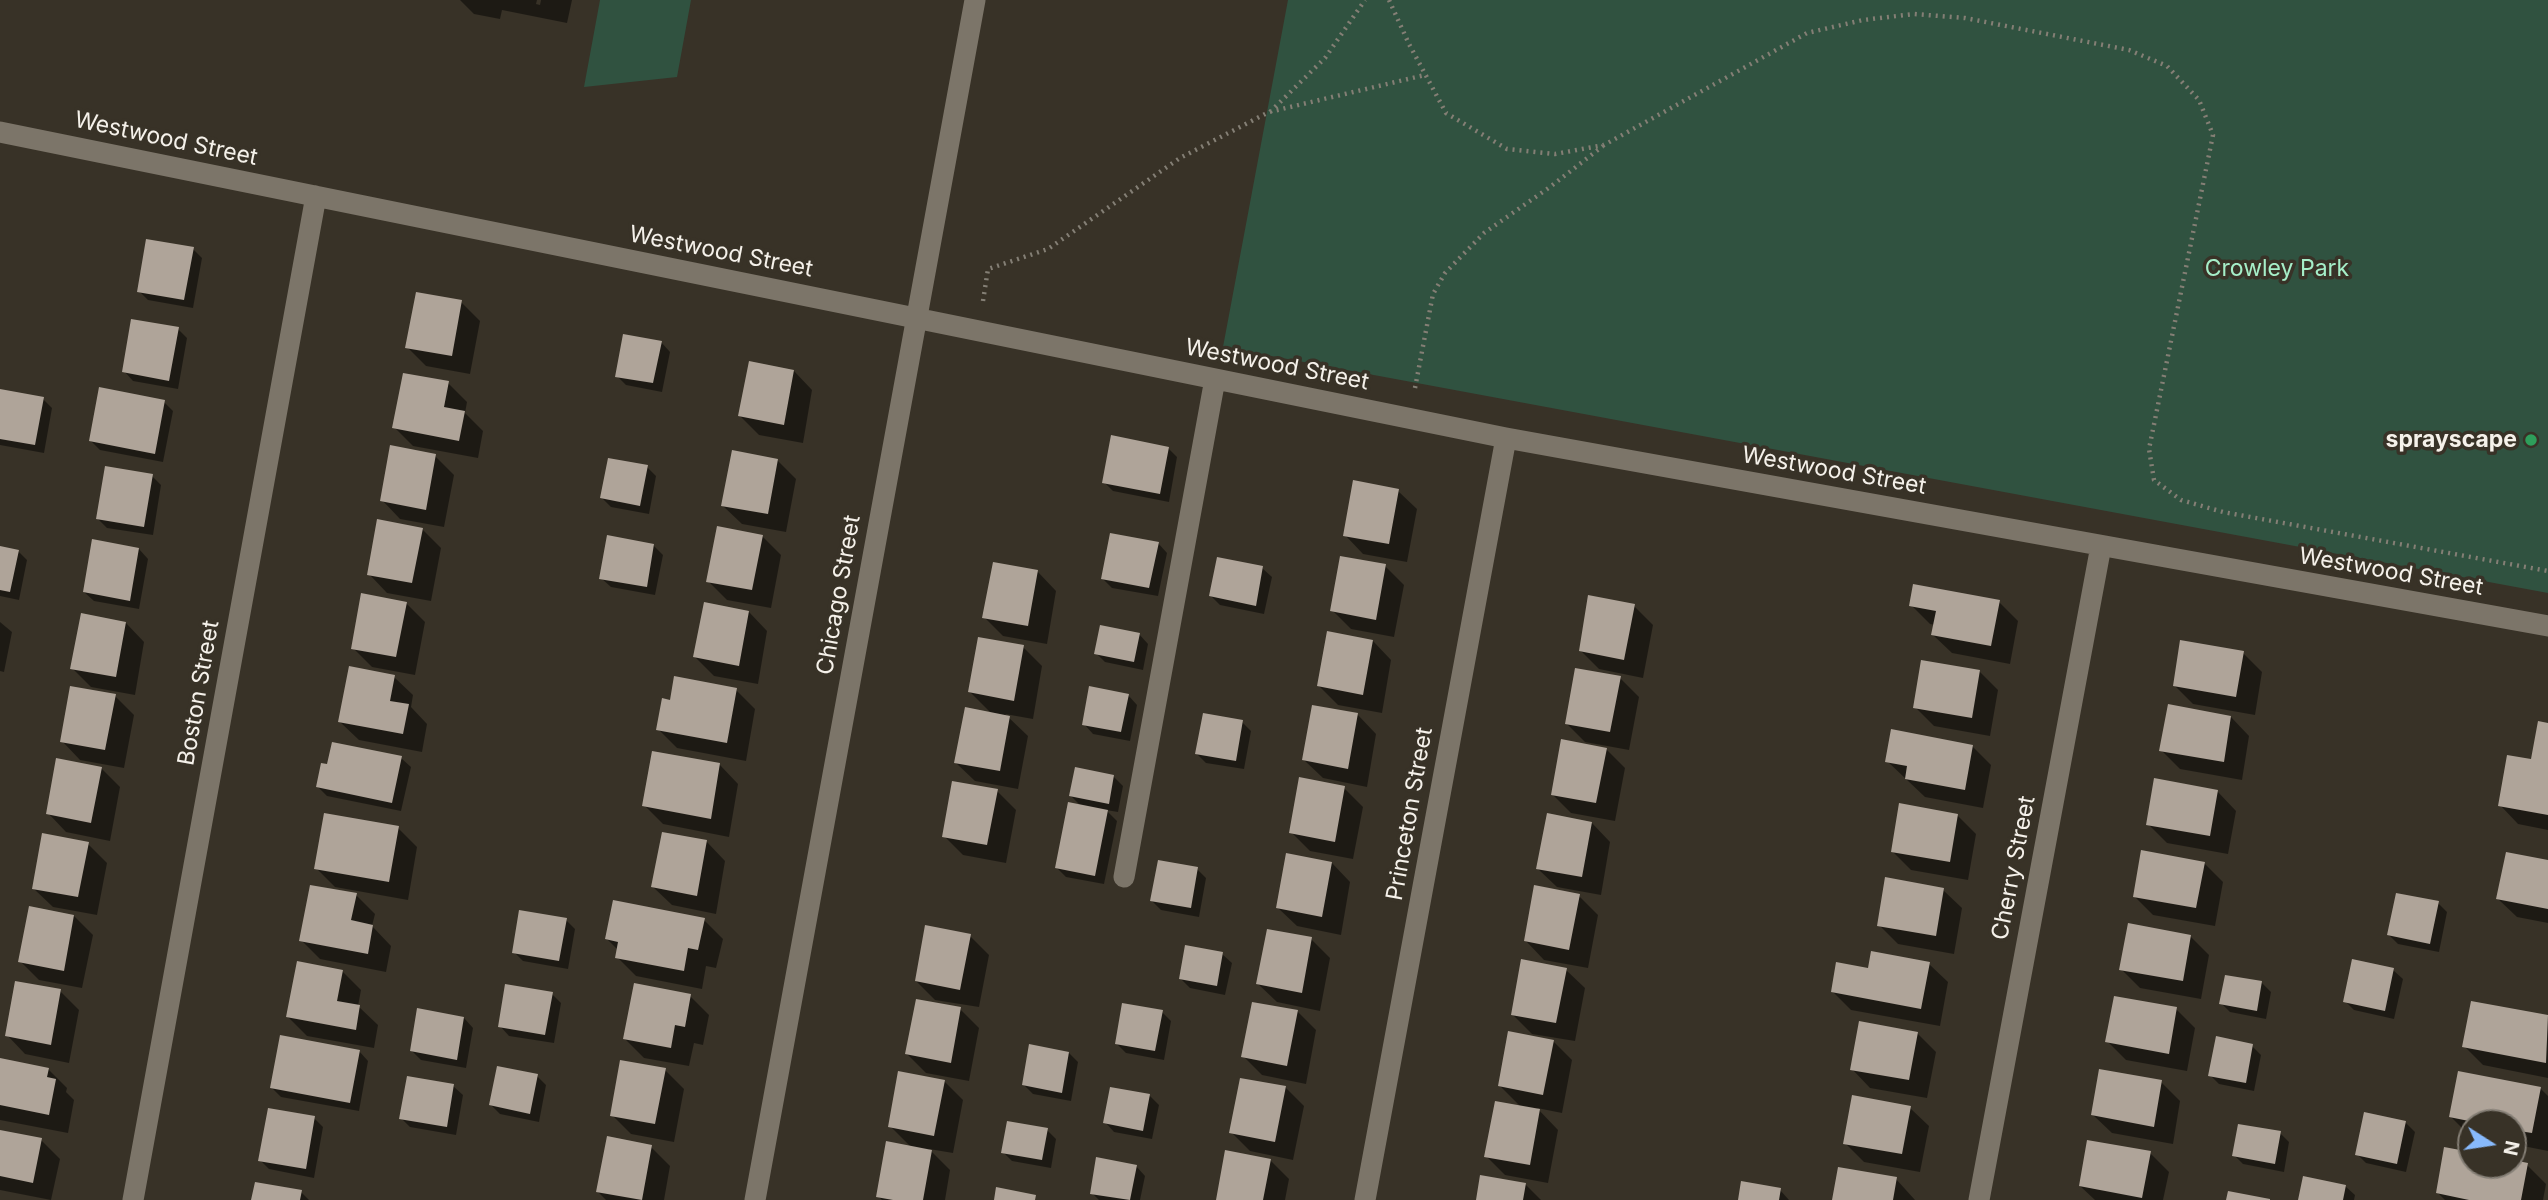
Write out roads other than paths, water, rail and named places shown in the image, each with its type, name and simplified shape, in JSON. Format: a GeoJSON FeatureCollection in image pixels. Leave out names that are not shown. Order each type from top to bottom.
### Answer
{"type":"FeatureCollection","features":[{"type":"Feature","properties":{"kind":"street","name":"Chicago Street"},"geometry":{"type":"LineString","coordinates":[[755,1200],[975,0]]}},
{"type":"Feature","properties":{"kind":"street","name":"Westwood Street"},"geometry":{"type":"LineString","coordinates":[[0,132],[1506,438],[2548,626]]}},
{"type":"Feature","properties":{"kind":"street","name":"Boston Street"},"geometry":{"type":"LineString","coordinates":[[132,1200],[316,196]]}},
{"type":"Feature","properties":{"kind":"street"},"geometry":{"type":"LineString","coordinates":[[1125,877],[1215,379]]}},
{"type":"Feature","properties":{"kind":"street","name":"Princeton Street"},"geometry":{"type":"LineString","coordinates":[[1365,1200],[1506,438]]}},
{"type":"Feature","properties":{"kind":"street","name":"Cherry Street"},"geometry":{"type":"LineString","coordinates":[[1979,1200],[2101,546]]}},
{"type":"Feature","properties":{"kind":"place","name":"sprayscape"},"geometry":{"type":"Point","coordinates":[2531,440]}},
{"type":"Feature","properties":{"kind":"park label","name":"Crowley Park"},"geometry":{"type":"Point","coordinates":[2277,269]}}]}
